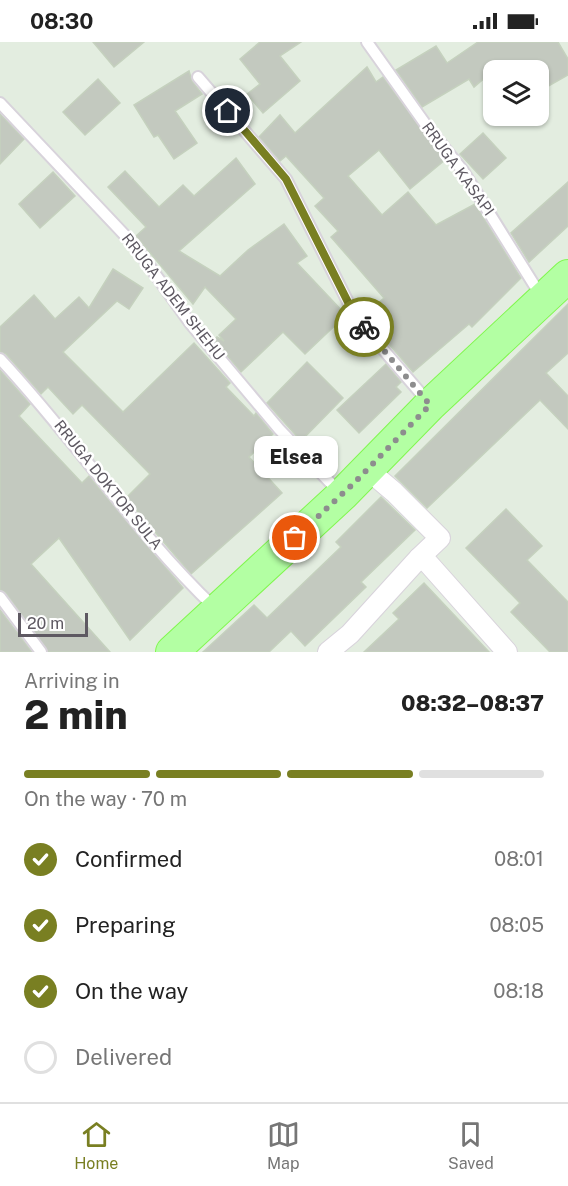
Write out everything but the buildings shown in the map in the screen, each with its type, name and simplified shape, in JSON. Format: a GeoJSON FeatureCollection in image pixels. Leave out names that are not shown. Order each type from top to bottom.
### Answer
{"type":"FeatureCollection","features":[{"type":"Feature","properties":{"kind":"main road"},"geometry":{"type":"LineString","coordinates":[[172,652],[342,495],[430,405],[568,276]]}},
{"type":"Feature","properties":{"kind":"street"},"geometry":{"type":"LineString","coordinates":[[328,652],[350,634],[440,538],[394,492],[368,470]]}},
{"type":"Feature","properties":{"kind":"street"},"geometry":{"type":"LineString","coordinates":[[419,558],[428,563],[507,652]]}},
{"type":"Feature","properties":{"kind":"lane","name":"RRUGA KASAPI"},"geometry":{"type":"LineString","coordinates":[[367,42],[426,125],[469,179],[543,300]]}},
{"type":"Feature","properties":{"kind":"lane"},"geometry":{"type":"LineString","coordinates":[[198,77],[286,179],[356,318],[430,405]]}},
{"type":"Feature","properties":{"kind":"lane","name":"RRUGA ADEM SHEHU"},"geometry":{"type":"LineString","coordinates":[[0,103],[135,246],[197,331],[279,429],[342,495]]}},
{"type":"Feature","properties":{"kind":"lane","name":"RRUGA DOKTOR SULA"},"geometry":{"type":"LineString","coordinates":[[0,359],[35,397],[184,579],[217,610]]}},
{"type":"Feature","properties":{"kind":"lane"},"geometry":{"type":"LineString","coordinates":[[0,597],[41,652]]}},
{"type":"Feature","properties":{"kind":"way so far"},"geometry":{"type":"LineString","coordinates":[[295,538],[355,482],[430,405],[364,327]]}},
{"type":"Feature","properties":{"kind":"place","name":"Elsea"},"geometry":{"type":"Point","coordinates":[295,538]}},
{"type":"Feature","properties":{"kind":"route"},"geometry":{"type":"LineString","coordinates":[[228,111],[286,179],[337,276],[356,318],[364,327]]}}]}
